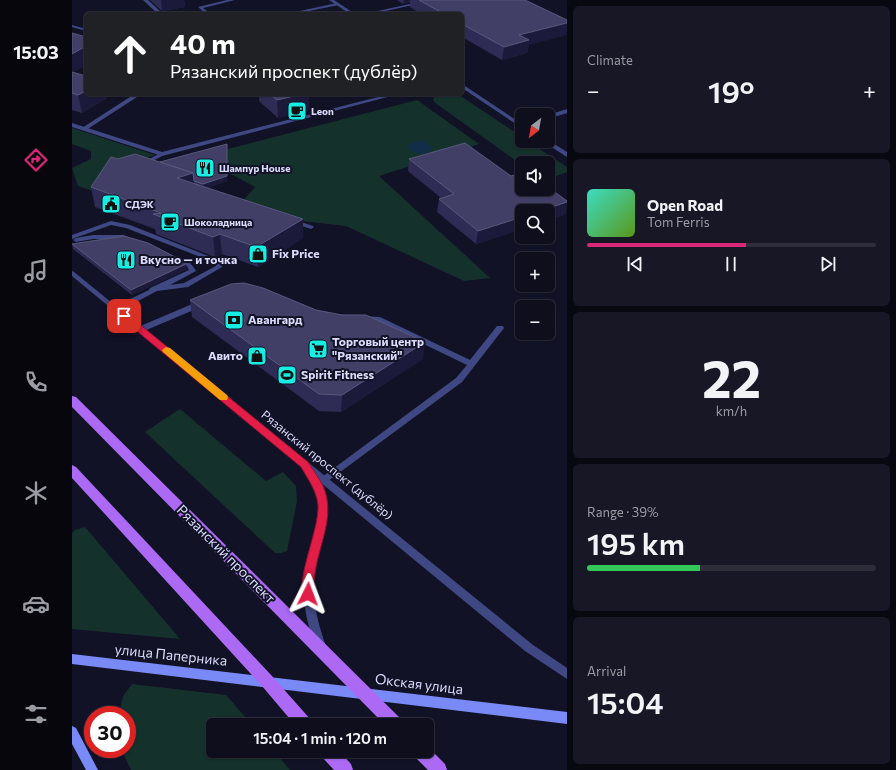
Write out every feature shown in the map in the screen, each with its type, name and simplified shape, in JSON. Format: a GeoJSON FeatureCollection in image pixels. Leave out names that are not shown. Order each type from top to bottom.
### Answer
{"type":"FeatureCollection","features":[{"type":"Feature","properties":{"kind":"main road","name":"Рязанский проспект"},"geometry":{"type":"LineString","coordinates":[[72,400],[389,718]]}},
{"type":"Feature","properties":{"kind":"main road"},"geometry":{"type":"LineString","coordinates":[[72,470],[267,681],[299,718]]}},
{"type":"Feature","properties":{"kind":"main road","name":"улица Паперника"},"geometry":{"type":"LineString","coordinates":[[72,659],[267,681]]}},
{"type":"Feature","properties":{"kind":"main road","name":"Окская улица"},"geometry":{"type":"LineString","coordinates":[[267,681],[567,718]]}},
{"type":"Feature","properties":{"kind":"main road"},"geometry":{"type":"LineString","coordinates":[[72,732],[92,770]]}},
{"type":"Feature","properties":{"kind":"main road"},"geometry":{"type":"LineString","coordinates":[[334,758],[345,770]]}},
{"type":"Feature","properties":{"kind":"main road"},"geometry":{"type":"LineString","coordinates":[[428,758],[439,770]]}},
{"type":"Feature","properties":{"kind":"street"},"geometry":{"type":"LineString","coordinates":[[145,0],[158,12]]}},
{"type":"Feature","properties":{"kind":"street"},"geometry":{"type":"LineString","coordinates":[[207,12],[200,6],[233,0]]}},
{"type":"Feature","properties":{"kind":"street"},"geometry":{"type":"LineString","coordinates":[[331,0],[349,12]]}},
{"type":"Feature","properties":{"kind":"street"},"geometry":{"type":"LineString","coordinates":[[376,12],[434,0]]}},
{"type":"Feature","properties":{"kind":"street"},"geometry":{"type":"LineString","coordinates":[[298,12],[337,4]]}},
{"type":"Feature","properties":{"kind":"street"},"geometry":{"type":"LineString","coordinates":[[72,26],[84,29]]}},
{"type":"Feature","properties":{"kind":"street"},"geometry":{"type":"LineString","coordinates":[[464,87],[515,120]]}},
{"type":"Feature","properties":{"kind":"street"},"geometry":{"type":"LineString","coordinates":[[84,129],[134,97],[130,96]]}},
{"type":"Feature","properties":{"kind":"street"},"geometry":{"type":"LineString","coordinates":[[134,169],[162,154],[388,96]]}},
{"type":"Feature","properties":{"kind":"street"},"geometry":{"type":"LineString","coordinates":[[555,115],[567,111]]}},
{"type":"Feature","properties":{"kind":"street"},"geometry":{"type":"LineString","coordinates":[[72,125],[162,154]]}},
{"type":"Feature","properties":{"kind":"street"},"geometry":{"type":"LineString","coordinates":[[555,147],[567,155]]}},
{"type":"Feature","properties":{"kind":"street"},"geometry":{"type":"LineString","coordinates":[[288,219],[311,227]]}},
{"type":"Feature","properties":{"kind":"street"},"geometry":{"type":"LineString","coordinates":[[72,237],[111,223],[128,226],[219,262],[219,267],[186,285],[152,290]]}},
{"type":"Feature","properties":{"kind":"street"},"geometry":{"type":"LineString","coordinates":[[72,241],[93,237],[126,237],[133,240]]}},
{"type":"Feature","properties":{"kind":"street"},"geometry":{"type":"LineString","coordinates":[[116,309],[193,271],[190,265],[172,256]]}},
{"type":"Feature","properties":{"kind":"street","name":"Рязанский проспект (дублёр)"},"geometry":{"type":"LineString","coordinates":[[72,273],[305,465],[325,479],[529,648],[567,674]]}},
{"type":"Feature","properties":{"kind":"street"},"geometry":{"type":"LineString","coordinates":[[141,329],[204,302]]}},
{"type":"Feature","properties":{"kind":"street"},"geometry":{"type":"LineString","coordinates":[[356,318],[377,319],[472,364]]}},
{"type":"Feature","properties":{"kind":"street"},"geometry":{"type":"LineString","coordinates":[[325,479],[459,380],[500,328]]}},
{"type":"Feature","properties":{"kind":"street"},"geometry":{"type":"LineString","coordinates":[[305,465],[318,487],[323,504],[322,523],[309,574],[308,594],[311,619],[322,649]]}},
{"type":"Feature","properties":{"kind":"green space"},"geometry":{"type":"Polygon","coordinates":[[[437,96],[460,96],[515,132],[515,148],[538,148],[550,156],[515,156],[515,160],[434,102],[433,98],[437,96]]]}},
{"type":"Feature","properties":{"kind":"green space"},"geometry":{"type":"Polygon","coordinates":[[[417,100],[479,144],[379,176],[490,278],[464,281],[346,226],[294,220],[242,202],[255,187],[227,172],[228,149],[417,100]]]}},
{"type":"Feature","properties":{"kind":"green space"},"geometry":{"type":"Polygon","coordinates":[[[72,128],[155,155],[132,163],[99,193],[78,186],[72,168],[91,159],[91,151],[72,144],[72,128]]]}},
{"type":"Feature","properties":{"kind":"green space"},"geometry":{"type":"Polygon","coordinates":[[[555,159],[567,167],[567,172],[555,176],[555,159]]]}},
{"type":"Feature","properties":{"kind":"green space"},"geometry":{"type":"Polygon","coordinates":[[[180,409],[266,481],[283,472],[296,486],[297,501],[287,551],[275,553],[145,432],[180,409]]]}},
{"type":"Feature","properties":{"kind":"green space"},"geometry":{"type":"Polygon","coordinates":[[[85,527],[180,639],[72,629],[72,533],[75,530],[85,527]]]}},
{"type":"Feature","properties":{"kind":"green space"},"geometry":{"type":"Polygon","coordinates":[[[132,684],[226,695],[246,718],[206,718],[206,758],[280,758],[290,770],[131,770],[125,758],[136,758],[136,706],[121,706],[123,696],[132,684]]]}},
{"type":"Feature","properties":{"kind":"water"},"geometry":{"type":"Polygon","coordinates":[[[422,141],[432,147],[431,151],[418,154],[408,148],[408,146],[413,142],[422,141]]]}},
{"type":"Feature","properties":{"kind":"building"},"geometry":{"type":"Polygon","coordinates":[[[419,0],[525,0],[567,20],[567,23],[519,35],[529,40],[504,47],[464,25],[464,12],[440,12],[419,0]]]}},
{"type":"Feature","properties":{"kind":"building"},"geometry":{"type":"Polygon","coordinates":[[[72,33],[84,36],[84,47],[72,54],[72,33]]]}},
{"type":"Feature","properties":{"kind":"building"},"geometry":{"type":"Polygon","coordinates":[[[72,72],[84,75],[84,92],[78,95],[72,93],[72,72]]]}},
{"type":"Feature","properties":{"kind":"building"},"geometry":{"type":"Polygon","coordinates":[[[272,96],[294,96],[277,100],[272,96]]]}},
{"type":"Feature","properties":{"kind":"building"},"geometry":{"type":"Polygon","coordinates":[[[465,143],[511,176],[515,175],[515,196],[555,196],[555,192],[567,202],[555,206],[555,204],[515,204],[515,219],[478,231],[439,199],[454,194],[409,159],[465,143]]]}},
{"type":"Feature","properties":{"kind":"building","name":"Шампур House"},"geometry":{"type":"Polygon","coordinates":[[[227,144],[227,176],[203,184],[194,181],[193,173],[160,162],[227,144]]]}},
{"type":"Feature","properties":{"kind":"building"},"geometry":{"type":"Polygon","coordinates":[[[135,154],[193,173],[177,178],[303,219],[256,247],[220,234],[213,237],[153,214],[161,213],[91,187],[111,157],[118,159],[135,154]]]}},
{"type":"Feature","properties":{"kind":"building","name":"Вкусно — и точка"},"geometry":{"type":"Polygon","coordinates":[[[124,236],[148,243],[185,262],[186,264],[131,290],[72,244],[124,236]]]}},
{"type":"Feature","properties":{"kind":"building","name":"Торговый центр \"Рязанский\""},"geometry":{"type":"Polygon","coordinates":[[[244,283],[263,288],[316,310],[342,315],[366,315],[425,342],[342,395],[319,394],[190,300],[231,284],[244,283]]]}},
{"type":"Feature","properties":{"kind":"slow traffic"},"geometry":{"type":"LineString","coordinates":[[166,350],[223,397]]}},
{"type":"Feature","properties":{"kind":"place","name":"Leon"},"geometry":{"type":"Point","coordinates":[297,111]}},
{"type":"Feature","properties":{"kind":"place","name":"Шампур House"},"geometry":{"type":"Point","coordinates":[205,168]}},
{"type":"Feature","properties":{"kind":"place","name":"СДЭК"},"geometry":{"type":"Point","coordinates":[111,204]}},
{"type":"Feature","properties":{"kind":"place","name":"Шоколадница"},"geometry":{"type":"Point","coordinates":[170,222]}},
{"type":"Feature","properties":{"kind":"place","name":"Fix Price"},"geometry":{"type":"Point","coordinates":[258,254]}},
{"type":"Feature","properties":{"kind":"place","name":"Вкусно — и точка"},"geometry":{"type":"Point","coordinates":[126,260]}},
{"type":"Feature","properties":{"kind":"place","name":"Авангард"},"geometry":{"type":"Point","coordinates":[234,320]}},
{"type":"Feature","properties":{"kind":"place","name":"Торговый центр \"Рязанский\""},"geometry":{"type":"Point","coordinates":[318,349]}},
{"type":"Feature","properties":{"kind":"place","name":"Авито"},"geometry":{"type":"Point","coordinates":[257,356]}},
{"type":"Feature","properties":{"kind":"place","name":"Spirit Fitness"},"geometry":{"type":"Point","coordinates":[287,375]}},
{"type":"Feature","properties":{"kind":"route"},"geometry":{"type":"LineString","coordinates":[[124,316],[305,465],[318,487],[323,504],[322,523],[309,574],[308,594]]}}]}
